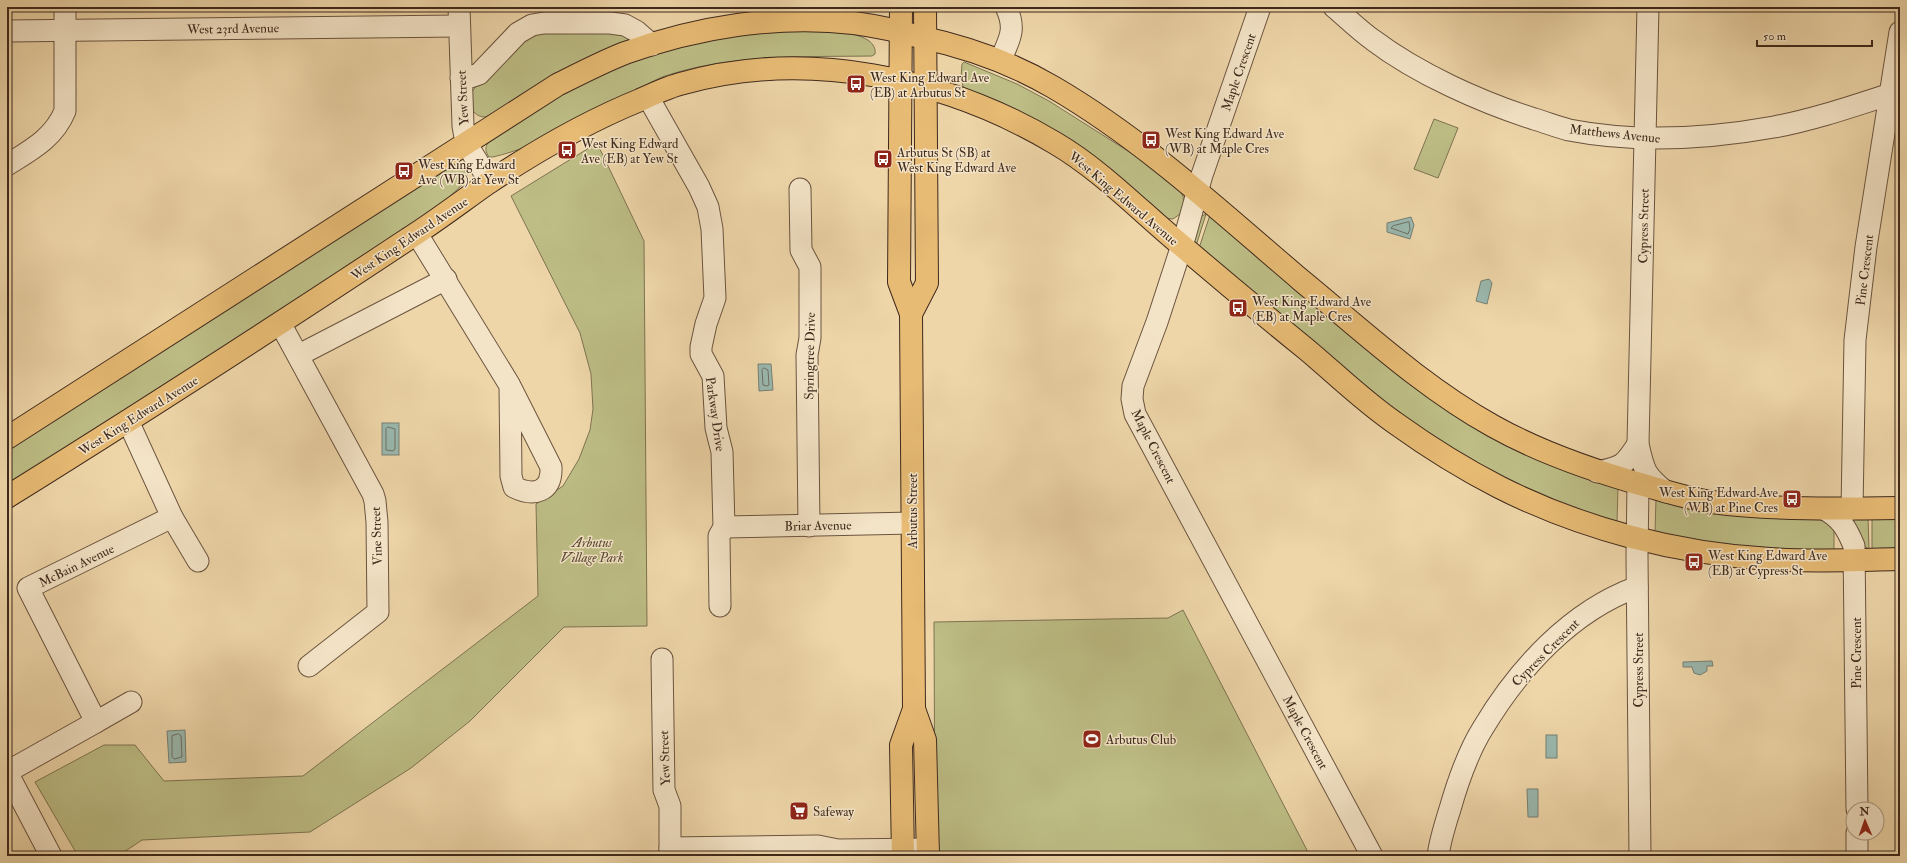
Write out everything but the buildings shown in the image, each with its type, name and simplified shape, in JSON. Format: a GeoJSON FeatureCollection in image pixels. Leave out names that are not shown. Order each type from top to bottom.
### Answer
{"type":"FeatureCollection","features":[{"type":"Feature","properties":{"kind":"main road","name":"Arbutus Street"},"geometry":{"type":"LineString","coordinates":[[901,7],[899,282],[911,314],[914,709],[925,740],[928,852]]}},
{"type":"Feature","properties":{"kind":"main road","name":"Arbutus Street"},"geometry":{"type":"LineString","coordinates":[[911,314],[927,283],[925,7]]}},
{"type":"Feature","properties":{"kind":"main road"},"geometry":{"type":"LineString","coordinates":[[7,438],[557,85],[623,54],[652,45],[724,28],[789,21],[857,23],[967,48],[1000,61],[1052,86],[1137,143],[1424,383],[1494,427],[1549,453],[1597,472],[1666,492],[1715,502],[1752,506],[1824,509],[1900,508]]}},
{"type":"Feature","properties":{"kind":"main road","name":"West King Edward Avenue"},"geometry":{"type":"LineString","coordinates":[[7,497],[128,421],[417,234],[490,182],[566,135],[605,114],[675,85],[710,76],[772,69],[828,68],[901,81],[925,88],[1004,115],[1058,144],[1091,167],[1182,246],[1394,423],[1448,458],[1494,484],[1525,499],[1581,521],[1637,538],[1717,555],[1773,560],[1900,559]]}},
{"type":"Feature","properties":{"kind":"main road","name":"Arbutus Street"},"geometry":{"type":"LineString","coordinates":[[903,852],[901,745],[914,709]]}},
{"type":"Feature","properties":{"kind":"street"},"geometry":{"type":"LineString","coordinates":[[7,165],[43,143],[60,122],[66,99],[65,7]]}},
{"type":"Feature","properties":{"kind":"street"},"geometry":{"type":"LineString","coordinates":[[1000,61],[1012,27],[1012,19],[1006,7]]}},
{"type":"Feature","properties":{"kind":"street","name":"Maple Crescent"},"geometry":{"type":"LineString","coordinates":[[1260,7],[1197,192],[1182,246],[1157,322],[1133,386],[1132,398],[1135,414],[1372,856]]}},
{"type":"Feature","properties":{"kind":"street","name":"Matthews Avenue"},"geometry":{"type":"LineString","coordinates":[[1334,7],[1373,41],[1418,69],[1497,107],[1568,130],[1645,138],[1707,137],[1775,127],[1826,114],[1895,93]]}},
{"type":"Feature","properties":{"kind":"street","name":"Cypress Street"},"geometry":{"type":"LineString","coordinates":[[1648,7],[1638,444],[1644,469],[1650,479],[1666,492]]}},
{"type":"Feature","properties":{"kind":"street","name":"West 23rd Avenue"},"geometry":{"type":"LineString","coordinates":[[7,31],[459,16]]}},
{"type":"Feature","properties":{"kind":"street","name":"Yew Street"},"geometry":{"type":"LineString","coordinates":[[459,16],[463,126],[466,143],[490,182]]}},
{"type":"Feature","properties":{"kind":"street"},"geometry":{"type":"LineString","coordinates":[[461,78],[479,74],[518,33],[532,25],[544,23],[617,24],[636,31],[652,45]]}},
{"type":"Feature","properties":{"kind":"street","name":"Pine Crescent"},"geometry":{"type":"LineString","coordinates":[[1852,509],[1855,340],[1866,247],[1895,93],[1900,32]]}},
{"type":"Feature","properties":{"kind":"street","name":"Parkway Drive"},"geometry":{"type":"LineString","coordinates":[[648,96],[699,187],[708,207],[712,229],[715,298],[706,324],[701,346],[701,354],[713,376],[716,428],[722,452],[724,527],[719,536],[720,606]]}},
{"type":"Feature","properties":{"kind":"street","name":"Springtree Drive"},"geometry":{"type":"LineString","coordinates":[[800,189],[801,250],[810,267],[810,338],[807,355],[809,526]]}},
{"type":"Feature","properties":{"kind":"street"},"geometry":{"type":"LineString","coordinates":[[417,234],[446,279],[510,386]]}},
{"type":"Feature","properties":{"kind":"street"},"geometry":{"type":"LineString","coordinates":[[299,355],[446,279]]}},
{"type":"Feature","properties":{"kind":"street","name":"Vine Street"},"geometry":{"type":"LineString","coordinates":[[280,323],[299,355],[372,494],[375,501],[377,522],[378,612],[308,666]]}},
{"type":"Feature","properties":{"kind":"street"},"geometry":{"type":"LineString","coordinates":[[128,421],[172,517],[198,561]]}},
{"type":"Feature","properties":{"kind":"street"},"geometry":{"type":"LineString","coordinates":[[1597,472],[1617,468],[1625,463],[1638,444]]}},
{"type":"Feature","properties":{"kind":"street","name":"Cypress Street"},"geometry":{"type":"LineString","coordinates":[[1638,484],[1637,586],[1640,856]]}},
{"type":"Feature","properties":{"kind":"street","name":"Pine Crescent"},"geometry":{"type":"LineString","coordinates":[[1824,509],[1835,515],[1844,524],[1854,546],[1856,560],[1857,801]]}},
{"type":"Feature","properties":{"kind":"street","name":"McBain Avenue"},"geometry":{"type":"LineString","coordinates":[[96,722],[28,588],[172,517]]}},
{"type":"Feature","properties":{"kind":"street","name":"Briar Avenue"},"geometry":{"type":"LineString","coordinates":[[724,527],[912,523]]}},
{"type":"Feature","properties":{"kind":"street","name":"Cypress Crescent"},"geometry":{"type":"LineString","coordinates":[[1438,856],[1440,842],[1459,778],[1482,729],[1513,683],[1553,640],[1581,616],[1614,596],[1637,586]]}},
{"type":"Feature","properties":{"kind":"street","name":"Yew Street"},"geometry":{"type":"LineString","coordinates":[[662,659],[664,790],[670,806],[670,852]]}},
{"type":"Feature","properties":{"kind":"street"},"geometry":{"type":"LineString","coordinates":[[51,856],[7,772],[131,702]]}},
{"type":"Feature","properties":{"kind":"street"},"geometry":{"type":"LineString","coordinates":[[1857,841],[1857,856]]}},
{"type":"Feature","properties":{"kind":"street"},"geometry":{"type":"LineString","coordinates":[[670,852],[818,846],[838,850],[928,852]]}},
{"type":"Feature","properties":{"kind":"green space"},"geometry":{"type":"Polygon","coordinates":[[[790,29],[825,30],[854,34],[866,39],[873,45],[875,54],[872,56],[794,57],[742,60],[690,69],[655,80],[577,123],[544,139],[493,157],[489,157],[487,154],[487,145],[495,135],[572,86],[624,63],[725,35],[790,29]]]}},
{"type":"Feature","properties":{"kind":"green space"},"geometry":{"type":"Polygon","coordinates":[[[616,30],[634,39],[486,117],[477,115],[474,112],[471,104],[473,90],[529,33],[616,30]]]}},
{"type":"Feature","properties":{"kind":"green space"},"geometry":{"type":"Polygon","coordinates":[[[964,62],[1017,84],[1049,101],[1139,158],[1180,191],[1183,196],[1184,206],[1180,214],[1173,219],[1164,218],[964,91],[961,77],[962,64],[964,62]]]}},
{"type":"Feature","properties":{"kind":"green space"},"geometry":{"type":"Polygon","coordinates":[[[1434,119],[1458,128],[1438,178],[1414,169],[1434,119]]]}},
{"type":"Feature","properties":{"kind":"green space","name":"Arbutus Village Park"},"geometry":{"type":"Polygon","coordinates":[[[597,143],[644,241],[647,626],[564,627],[470,721],[411,768],[310,832],[142,840],[118,856],[78,856],[35,782],[104,745],[135,745],[164,781],[303,776],[538,596],[536,504],[563,486],[579,459],[590,430],[593,409],[591,374],[580,333],[511,196],[597,143]]]}},
{"type":"Feature","properties":{"kind":"green space"},"geometry":{"type":"Polygon","coordinates":[[[459,161],[468,176],[465,182],[441,205],[204,360],[7,486],[7,448],[459,161]]]}},
{"type":"Feature","properties":{"kind":"green space"},"geometry":{"type":"Polygon","coordinates":[[[1206,214],[1196,246],[1194,242],[1200,217],[1206,214]]]}},
{"type":"Feature","properties":{"kind":"green space"},"geometry":{"type":"Polygon","coordinates":[[[1210,215],[1402,374],[1618,487],[1617,523],[1543,497],[1459,455],[1375,396],[1199,248],[1210,215]]]}},
{"type":"Feature","properties":{"kind":"green space"},"geometry":{"type":"Polygon","coordinates":[[[1656,498],[1826,517],[1834,529],[1834,551],[1748,548],[1655,533],[1656,498]]]}},
{"type":"Feature","properties":{"kind":"green space"},"geometry":{"type":"Polygon","coordinates":[[[1872,516],[1900,516],[1900,550],[1872,550],[1872,516]]]}},
{"type":"Feature","properties":{"kind":"green space"},"geometry":{"type":"Polygon","coordinates":[[[1846,517],[1868,517],[1869,550],[1864,545],[1846,517]]]}},
{"type":"Feature","properties":{"kind":"green space","name":"Arbutus Club"},"geometry":{"type":"Polygon","coordinates":[[[1183,610],[1310,856],[935,856],[934,622],[1168,618],[1183,610]]]}},
{"type":"Feature","properties":{"kind":"water"},"geometry":{"type":"Polygon","coordinates":[[[1411,217],[1414,225],[1410,239],[1387,232],[1387,223],[1411,217]]]}},
{"type":"Feature","properties":{"kind":"water"},"geometry":{"type":"Polygon","coordinates":[[[1489,279],[1492,283],[1487,304],[1476,301],[1481,281],[1489,279]]]}},
{"type":"Feature","properties":{"kind":"water"},"geometry":{"type":"Polygon","coordinates":[[[758,364],[771,364],[773,390],[759,391],[758,364]]]}},
{"type":"Feature","properties":{"kind":"water"},"geometry":{"type":"Polygon","coordinates":[[[382,423],[399,423],[399,455],[382,455],[382,423]]]}},
{"type":"Feature","properties":{"kind":"water"},"geometry":{"type":"Polygon","coordinates":[[[1712,661],[1713,666],[1707,666],[1707,671],[1700,675],[1694,673],[1692,667],[1683,667],[1683,662],[1712,661]]]}},
{"type":"Feature","properties":{"kind":"water"},"geometry":{"type":"Polygon","coordinates":[[[185,730],[186,762],[169,763],[167,731],[185,730]]]}},
{"type":"Feature","properties":{"kind":"water"},"geometry":{"type":"Polygon","coordinates":[[[1546,735],[1557,735],[1557,758],[1546,758],[1546,735]]]}},
{"type":"Feature","properties":{"kind":"water"},"geometry":{"type":"Polygon","coordinates":[[[1527,789],[1538,789],[1538,817],[1528,817],[1527,789]]]}},
{"type":"Feature","properties":{"kind":"place","name":"West King Edward Ave (EB) at Arbutus St"},"geometry":{"type":"Point","coordinates":[856,84]}},
{"type":"Feature","properties":{"kind":"place","name":"West King Edward Ave (WB) at Maple Cres"},"geometry":{"type":"Point","coordinates":[1151,140]}},
{"type":"Feature","properties":{"kind":"place","name":"West King Edward Ave (EB) at Yew St"},"geometry":{"type":"Point","coordinates":[567,150]}},
{"type":"Feature","properties":{"kind":"place","name":"Arbutus St (SB) at West King Edward Ave"},"geometry":{"type":"Point","coordinates":[883,159]}},
{"type":"Feature","properties":{"kind":"place","name":"West King Edward Ave (WB) at Yew St"},"geometry":{"type":"Point","coordinates":[404,171]}},
{"type":"Feature","properties":{"kind":"place","name":"West King Edward Ave (EB) at Maple Cres"},"geometry":{"type":"Point","coordinates":[1238,308]}},
{"type":"Feature","properties":{"kind":"place","name":"West King Edward Ave (WB) at Pine Cres"},"geometry":{"type":"Point","coordinates":[1792,499]}},
{"type":"Feature","properties":{"kind":"place","name":"West King Edward Ave (EB) at Cypress St"},"geometry":{"type":"Point","coordinates":[1694,562]}},
{"type":"Feature","properties":{"kind":"place","name":"Arbutus Club"},"geometry":{"type":"Point","coordinates":[1092,739]}},
{"type":"Feature","properties":{"kind":"place","name":"Safeway"},"geometry":{"type":"Point","coordinates":[799,811]}}]}
